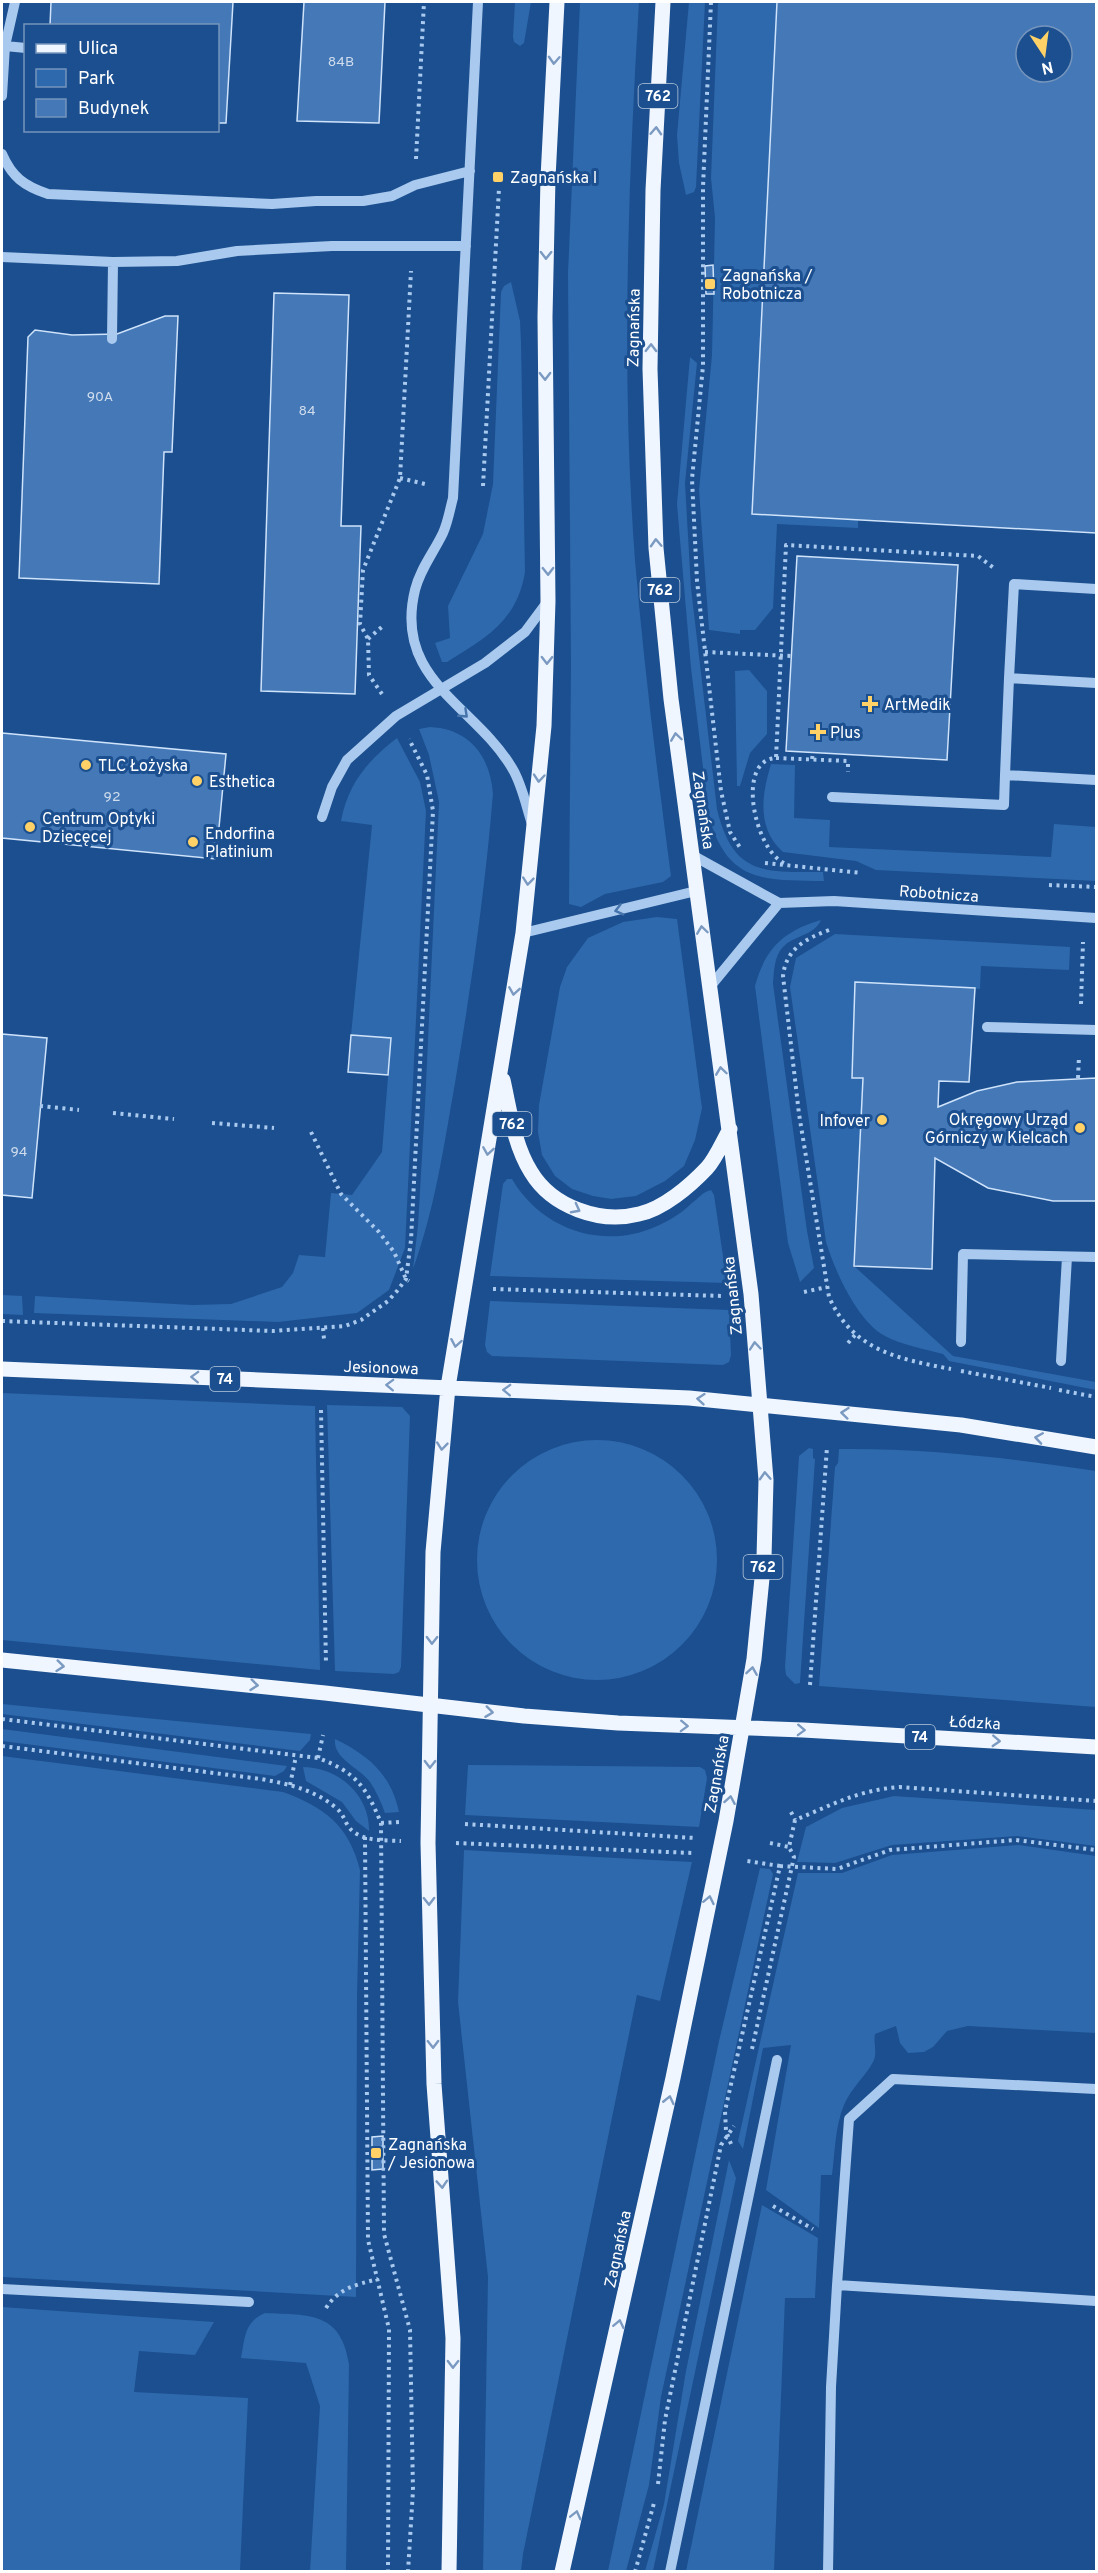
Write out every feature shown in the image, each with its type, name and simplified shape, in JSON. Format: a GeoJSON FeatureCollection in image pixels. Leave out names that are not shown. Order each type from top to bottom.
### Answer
{"type":"FeatureCollection","features":[{"type":"Feature","properties":{"kind":"main road","name":"762"},"geometry":{"type":"LineString","coordinates":[[449,2571],[453,2338],[434,2084],[428,1843],[433,1552],[448,1387],[523,933],[544,726],[548,601],[545,317],[557,2]]}},
{"type":"Feature","properties":{"kind":"main road","name":"Zagnańska"},"geometry":{"type":"LineString","coordinates":[[562,2571],[671,2090],[726,1821],[754,1659],[764,1558],[766,1480],[751,1294],[671,699],[656,548],[650,369],[653,190],[663,2]]}},
{"type":"Feature","properties":{"kind":"main road","name":"762"},"geometry":{"type":"LineString","coordinates":[[501,1072],[514,1130],[531,1173],[556,1198],[585,1214],[613,1216],[640,1214],[663,1203],[708,1167],[730,1129]]}},
{"type":"Feature","properties":{"kind":"main road","name":"Jesionowa"},"geometry":{"type":"LineString","coordinates":[[2,1369],[689,1398],[760,1404]]}},
{"type":"Feature","properties":{"kind":"main road","name":"74"},"geometry":{"type":"LineString","coordinates":[[760,1404],[961,1425],[1096,1447]]}},
{"type":"Feature","properties":{"kind":"main road","name":"74"},"geometry":{"type":"LineString","coordinates":[[2,1660],[524,1716],[618,1724],[743,1728]]}},
{"type":"Feature","properties":{"kind":"main road","name":"Łódzka"},"geometry":{"type":"LineString","coordinates":[[743,1728],[1096,1747]]}},
{"type":"Feature","properties":{"kind":"street"},"geometry":{"type":"LineString","coordinates":[[2,96],[5,46],[15,2]]}},
{"type":"Feature","properties":{"kind":"street"},"geometry":{"type":"LineString","coordinates":[[478,2],[453,498],[445,529],[422,571],[415,590],[411,626],[415,646],[439,689],[490,739],[513,769],[534,830]]}},
{"type":"Feature","properties":{"kind":"street"},"geometry":{"type":"LineString","coordinates":[[5,46],[24,48]]}},
{"type":"Feature","properties":{"kind":"street"},"geometry":{"type":"LineString","coordinates":[[2,154],[15,178],[30,188],[48,194],[272,204],[363,201],[382,198],[470,171]]}},
{"type":"Feature","properties":{"kind":"street"},"geometry":{"type":"LineString","coordinates":[[2,257],[177,261],[237,251],[332,246],[466,246]]}},
{"type":"Feature","properties":{"kind":"street"},"geometry":{"type":"LineString","coordinates":[[112,339],[113,261]]}},
{"type":"Feature","properties":{"kind":"street"},"geometry":{"type":"LineString","coordinates":[[832,797],[1004,805],[1014,584],[1096,589]]}},
{"type":"Feature","properties":{"kind":"street"},"geometry":{"type":"LineString","coordinates":[[322,818],[332,787],[347,759],[396,716],[485,663],[525,632],[548,601]]}},
{"type":"Feature","properties":{"kind":"street"},"geometry":{"type":"LineString","coordinates":[[1009,678],[1096,683]]}},
{"type":"Feature","properties":{"kind":"street"},"geometry":{"type":"LineString","coordinates":[[1005,775],[1096,780]]}},
{"type":"Feature","properties":{"kind":"street"},"geometry":{"type":"LineString","coordinates":[[692,855],[779,903],[709,988]]}},
{"type":"Feature","properties":{"kind":"street"},"geometry":{"type":"LineString","coordinates":[[523,933],[696,891]]}},
{"type":"Feature","properties":{"kind":"street","name":"Robotnicza"},"geometry":{"type":"LineString","coordinates":[[779,903],[834,901],[1096,918]]}},
{"type":"Feature","properties":{"kind":"street"},"geometry":{"type":"LineString","coordinates":[[987,1027],[1096,1030]]}},
{"type":"Feature","properties":{"kind":"street"},"geometry":{"type":"LineString","coordinates":[[961,1342],[963,1254],[1096,1257]]}},
{"type":"Feature","properties":{"kind":"street"},"geometry":{"type":"LineString","coordinates":[[1062,1361],[1067,1257]]}},
{"type":"Feature","properties":{"kind":"street"},"geometry":{"type":"LineString","coordinates":[[670,2571],[777,2060]]}},
{"type":"Feature","properties":{"kind":"street"},"geometry":{"type":"LineString","coordinates":[[828,2571],[831,2387],[849,2120],[893,2079],[1096,2089]]}},
{"type":"Feature","properties":{"kind":"street"},"geometry":{"type":"LineString","coordinates":[[837,2285],[1096,2301]]}},
{"type":"Feature","properties":{"kind":"street"},"geometry":{"type":"LineString","coordinates":[[2,2289],[249,2302]]}},
{"type":"Feature","properties":{"kind":"path"},"geometry":{"type":"LineString","coordinates":[[416,166],[424,2]]}},
{"type":"Feature","properties":{"kind":"path"},"geometry":{"type":"LineString","coordinates":[[711,2],[703,187],[703,366],[692,479],[697,581],[723,802],[733,839],[745,853]]}},
{"type":"Feature","properties":{"kind":"path"},"geometry":{"type":"LineString","coordinates":[[386,699],[369,675],[368,639],[360,624],[363,570],[400,478],[411,261]]}},
{"type":"Feature","properties":{"kind":"path"},"geometry":{"type":"LineString","coordinates":[[776,758],[786,545],[978,556],[1014,584]]}},
{"type":"Feature","properties":{"kind":"path"},"geometry":{"type":"LineString","coordinates":[[368,639],[384,627]]}},
{"type":"Feature","properties":{"kind":"path"},"geometry":{"type":"LineString","coordinates":[[705,652],[791,656]]}},
{"type":"Feature","properties":{"kind":"path"},"geometry":{"type":"LineString","coordinates":[[2,1321],[273,1331],[345,1326],[361,1320],[388,1301],[407,1280],[433,811],[427,776],[405,731]]}},
{"type":"Feature","properties":{"kind":"path"},"geometry":{"type":"LineString","coordinates":[[812,759],[813,753]]}},
{"type":"Feature","properties":{"kind":"path"},"geometry":{"type":"LineString","coordinates":[[787,865],[773,855],[763,838],[753,807],[757,771],[761,763],[768,758],[848,761],[847,798]]}},
{"type":"Feature","properties":{"kind":"path"},"geometry":{"type":"LineString","coordinates":[[761,862],[841,869],[873,875]]}},
{"type":"Feature","properties":{"kind":"path"},"geometry":{"type":"LineString","coordinates":[[804,1292],[827,1287],[799,1114],[783,976],[787,958],[793,950],[816,935],[833,929]]}},
{"type":"Feature","properties":{"kind":"path"},"geometry":{"type":"LineString","coordinates":[[1080,1030],[1083,942]]}},
{"type":"Feature","properties":{"kind":"path"},"geometry":{"type":"LineString","coordinates":[[1078,1069],[1078,1078]]}},
{"type":"Feature","properties":{"kind":"path"},"geometry":{"type":"LineString","coordinates":[[40,1106],[79,1110]]}},
{"type":"Feature","properties":{"kind":"path"},"geometry":{"type":"LineString","coordinates":[[113,1113],[174,1119]]}},
{"type":"Feature","properties":{"kind":"path"},"geometry":{"type":"LineString","coordinates":[[212,1123],[274,1128]]}},
{"type":"Feature","properties":{"kind":"path"},"geometry":{"type":"LineString","coordinates":[[311,1132],[340,1194],[379,1232],[394,1252],[407,1280]]}},
{"type":"Feature","properties":{"kind":"path"},"geometry":{"type":"LineString","coordinates":[[490,1288],[729,1296]]}},
{"type":"Feature","properties":{"kind":"path"},"geometry":{"type":"LineString","coordinates":[[323,1328],[324,1339]]}},
{"type":"Feature","properties":{"kind":"path"},"geometry":{"type":"LineString","coordinates":[[848,1343],[855,1335]]}},
{"type":"Feature","properties":{"kind":"path"},"geometry":{"type":"LineString","coordinates":[[321,1403],[326,1674]]}},
{"type":"Feature","properties":{"kind":"path"},"geometry":{"type":"LineString","coordinates":[[810,1685],[827,1447]]}},
{"type":"Feature","properties":{"kind":"path"},"geometry":{"type":"LineString","coordinates":[[2,1719],[318,1758],[341,1767],[361,1783],[381,1823],[384,2234],[410,2330],[413,2490],[408,2571]]}},
{"type":"Feature","properties":{"kind":"path"},"geometry":{"type":"LineString","coordinates":[[318,1758],[323,1735]]}},
{"type":"Feature","properties":{"kind":"path"},"geometry":{"type":"LineString","coordinates":[[2,1746],[261,1779],[290,1785],[310,1791],[336,1807],[344,1816],[349,1827],[365,1837],[399,1841]]}},
{"type":"Feature","properties":{"kind":"path"},"geometry":{"type":"LineString","coordinates":[[290,1785],[296,1756]]}},
{"type":"Feature","properties":{"kind":"path"},"geometry":{"type":"LineString","coordinates":[[795,1820],[857,1794],[900,1787],[1096,1801]]}},
{"type":"Feature","properties":{"kind":"path"},"geometry":{"type":"LineString","coordinates":[[750,2055],[794,1857],[789,1847],[795,1820],[792,1812]]}},
{"type":"Feature","properties":{"kind":"path"},"geometry":{"type":"LineString","coordinates":[[381,1823],[399,1822]]}},
{"type":"Feature","properties":{"kind":"path"},"geometry":{"type":"LineString","coordinates":[[465,1824],[696,1838]]}},
{"type":"Feature","properties":{"kind":"path"},"geometry":{"type":"LineString","coordinates":[[365,1837],[368,2240],[389,2329],[388,2571]]}},
{"type":"Feature","properties":{"kind":"path"},"geometry":{"type":"LineString","coordinates":[[760,1863],[837,1869],[890,1850],[1016,1840],[1096,1850]]}},
{"type":"Feature","properties":{"kind":"path"},"geometry":{"type":"LineString","coordinates":[[770,1843],[789,1847]]}},
{"type":"Feature","properties":{"kind":"path"},"geometry":{"type":"LineString","coordinates":[[464,1844],[694,1853]]}},
{"type":"Feature","properties":{"kind":"path"},"geometry":{"type":"LineString","coordinates":[[752,2180],[732,2147],[725,2111],[780,1866]]}},
{"type":"Feature","properties":{"kind":"path"},"geometry":{"type":"LineString","coordinates":[[657,2491],[665,2420],[721,2145],[735,2123]]}},
{"type":"Feature","properties":{"kind":"path"},"geometry":{"type":"LineString","coordinates":[[749,2192],[840,2245]]}},
{"type":"Feature","properties":{"kind":"path"},"geometry":{"type":"LineString","coordinates":[[326,2308],[334,2295],[354,2285],[378,2279]]}},
{"type":"Feature","properties":{"kind":"path"},"geometry":{"type":"LineString","coordinates":[[635,2571],[654,2503]]}},
{"type":"Feature","properties":{"kind":"green space"},"geometry":{"type":"Polygon","coordinates":[[[515,2],[531,2],[524,43],[520,46],[514,42],[513,37],[515,2]]]}},
{"type":"Feature","properties":{"kind":"green space"},"geometry":{"type":"Polygon","coordinates":[[[580,2],[639,2],[629,211],[628,420],[635,560],[642,639],[671,876],[663,882],[605,894],[581,907],[569,904],[571,664],[568,273],[580,2]]]}},
{"type":"Feature","properties":{"kind":"green space"},"geometry":{"type":"Polygon","coordinates":[[[689,2],[705,2],[696,187],[694,192],[686,195],[679,163],[677,135],[689,2]]]}},
{"type":"Feature","properties":{"kind":"green space"},"geometry":{"type":"Polygon","coordinates":[[[718,2],[777,2],[752,514],[858,520],[858,528],[777,524],[773,608],[755,630],[740,630],[740,634],[709,630],[699,490],[712,355],[715,218],[711,178],[718,2]]]}},
{"type":"Feature","properties":{"kind":"green space"},"geometry":{"type":"Polygon","coordinates":[[[511,282],[520,321],[525,572],[515,603],[498,626],[487,636],[447,662],[442,662],[435,643],[450,638],[448,606],[483,534],[493,484],[501,292],[504,286],[511,282]]]}},
{"type":"Feature","properties":{"kind":"green space"},"geometry":{"type":"Polygon","coordinates":[[[690,357],[697,363],[685,483],[691,588],[717,809],[732,847],[742,858],[754,866],[768,870],[823,872],[824,881],[784,880],[752,874],[738,866],[727,855],[717,839],[709,817],[691,668],[677,504],[690,357]]]}},
{"type":"Feature","properties":{"kind":"green space"},"geometry":{"type":"Polygon","coordinates":[[[749,670],[767,691],[767,734],[750,753],[740,786],[737,786],[735,671],[749,670]]]}},
{"type":"Feature","properties":{"kind":"green space"},"geometry":{"type":"Polygon","coordinates":[[[430,727],[456,733],[475,747],[488,768],[493,794],[477,939],[455,1083],[433,1200],[413,1269],[425,1105],[439,802],[429,755],[419,729],[430,727]]]}},
{"type":"Feature","properties":{"kind":"green space"},"geometry":{"type":"Polygon","coordinates":[[[397,738],[420,782],[426,811],[405,1248],[389,1290],[357,1313],[278,1322],[34,1313],[35,1296],[192,1305],[231,1304],[282,1287],[293,1273],[299,1255],[325,1257],[331,1193],[352,1195],[382,1152],[391,1039],[351,1035],[372,825],[341,821],[348,796],[360,774],[397,738]]]}},
{"type":"Feature","properties":{"kind":"green space"},"geometry":{"type":"Polygon","coordinates":[[[771,764],[795,765],[794,818],[830,820],[829,847],[1051,857],[1054,824],[1096,827],[1096,881],[876,870],[856,861],[783,852],[774,843],[765,822],[765,787],[771,764]]]}},
{"type":"Feature","properties":{"kind":"green space"},"geometry":{"type":"Polygon","coordinates":[[[657,917],[677,919],[702,1108],[695,1140],[684,1166],[665,1181],[636,1196],[611,1199],[593,1196],[572,1189],[555,1176],[542,1155],[538,1132],[539,1105],[560,987],[567,967],[588,938],[623,922],[657,917]]]}},
{"type":"Feature","properties":{"kind":"green space"},"geometry":{"type":"Polygon","coordinates":[[[821,920],[814,929],[788,943],[780,951],[775,964],[773,984],[814,1268],[800,1282],[788,1243],[755,986],[764,962],[777,943],[796,930],[821,920]]]}},
{"type":"Feature","properties":{"kind":"green space"},"geometry":{"type":"Polygon","coordinates":[[[835,934],[1070,947],[1069,970],[981,966],[980,989],[856,982],[852,1078],[863,1078],[854,1266],[953,1356],[1096,1382],[1096,1390],[949,1361],[943,1354],[899,1342],[875,1329],[865,1319],[848,1294],[826,1242],[790,987],[796,958],[835,934]]]}},
{"type":"Feature","properties":{"kind":"green space"},"geometry":{"type":"Polygon","coordinates":[[[507,1179],[512,1179],[539,1211],[556,1222],[575,1231],[595,1235],[616,1236],[636,1233],[657,1226],[676,1216],[711,1190],[714,1195],[727,1283],[490,1276],[503,1184],[507,1179]]]}},
{"type":"Feature","properties":{"kind":"green space"},"geometry":{"type":"Polygon","coordinates":[[[2,1295],[22,1296],[23,1315],[2,1314],[2,1295]]]}},
{"type":"Feature","properties":{"kind":"green space"},"geometry":{"type":"Polygon","coordinates":[[[490,1301],[729,1310],[731,1355],[729,1362],[723,1365],[492,1356],[487,1352],[485,1345],[490,1301]]]}},
{"type":"Feature","properties":{"kind":"green space"},"geometry":{"type":"Polygon","coordinates":[[[2,1393],[315,1406],[320,1670],[2,1640],[2,1393]]]}},
{"type":"Feature","properties":{"kind":"green space"},"geometry":{"type":"Polygon","coordinates":[[[327,1405],[402,1407],[410,1416],[401,1667],[399,1672],[394,1674],[335,1671],[327,1405]]]}},
{"type":"Feature","properties":{"kind":"green space"},"geometry":{"type":"Polygon","coordinates":[[[597,1440],[632,1445],[643,1449],[664,1460],[682,1475],[697,1493],[708,1514],[712,1525],[717,1560],[712,1595],[708,1606],[697,1627],[682,1645],[664,1660],[643,1671],[632,1675],[597,1680],[562,1675],[551,1671],[530,1660],[512,1645],[497,1627],[486,1606],[482,1595],[477,1560],[482,1525],[486,1514],[497,1493],[512,1475],[530,1460],[551,1449],[562,1445],[597,1440]]]}},
{"type":"Feature","properties":{"kind":"green space"},"geometry":{"type":"Polygon","coordinates":[[[809,1448],[813,1449],[815,1459],[800,1683],[795,1684],[786,1675],[785,1667],[799,1456],[809,1448]]]}},
{"type":"Feature","properties":{"kind":"green space"},"geometry":{"type":"Polygon","coordinates":[[[839,1449],[903,1450],[968,1455],[1096,1471],[1096,1707],[819,1686],[835,1467],[838,1463],[839,1449]]]}},
{"type":"Feature","properties":{"kind":"green space"},"geometry":{"type":"Polygon","coordinates":[[[2,1704],[311,1734],[310,1740],[300,1751],[2,1714],[2,1704]]]}},
{"type":"Feature","properties":{"kind":"green space"},"geometry":{"type":"Polygon","coordinates":[[[2,1729],[287,1766],[284,1771],[275,1776],[2,1741],[2,1729]]]}},
{"type":"Feature","properties":{"kind":"green space"},"geometry":{"type":"Polygon","coordinates":[[[335,1739],[368,1759],[384,1776],[399,1812],[385,1813],[370,1782],[342,1757],[335,1746],[335,1739]]]}},
{"type":"Feature","properties":{"kind":"green space"},"geometry":{"type":"Polygon","coordinates":[[[2,1756],[283,1792],[322,1811],[342,1830],[355,1854],[360,1870],[357,1997],[356,2297],[2,2277],[2,1756]]]}},
{"type":"Feature","properties":{"kind":"green space"},"geometry":{"type":"Polygon","coordinates":[[[468,1765],[700,1767],[705,1770],[707,1778],[699,1827],[465,1815],[468,1765]]]}},
{"type":"Feature","properties":{"kind":"green space"},"geometry":{"type":"Polygon","coordinates":[[[303,1767],[328,1772],[350,1786],[364,1806],[369,1831],[356,1821],[342,1802],[306,1781],[303,1767]]]}},
{"type":"Feature","properties":{"kind":"green space"},"geometry":{"type":"Polygon","coordinates":[[[894,1796],[1096,1810],[1096,1846],[1017,1836],[892,1845],[835,1863],[797,1862],[806,1827],[842,1808],[894,1796]]]}},
{"type":"Feature","properties":{"kind":"green space"},"geometry":{"type":"Polygon","coordinates":[[[1019,1845],[1096,1856],[1096,2033],[968,2026],[947,2031],[933,2047],[924,2052],[908,2053],[900,2043],[896,2026],[875,2034],[873,2062],[850,2093],[841,2113],[832,2175],[821,2175],[819,2228],[766,2190],[791,2045],[763,2048],[743,2149],[738,2141],[798,1873],[842,1873],[892,1855],[1019,1845]]]}},
{"type":"Feature","properties":{"kind":"green space"},"geometry":{"type":"Polygon","coordinates":[[[464,1850],[692,1862],[660,2001],[637,1995],[521,2571],[483,2571],[488,2277],[458,2002],[464,1850]]]}},
{"type":"Feature","properties":{"kind":"green space"},"geometry":{"type":"Polygon","coordinates":[[[760,1868],[770,1869],[773,1874],[661,2397],[649,2485],[626,2571],[608,2571],[719,2041],[760,1868]]]}},
{"type":"Feature","properties":{"kind":"green space"},"geometry":{"type":"Polygon","coordinates":[[[729,2160],[736,2178],[653,2571],[645,2571],[664,2504],[686,2371],[729,2160]]]}},
{"type":"Feature","properties":{"kind":"green space"},"geometry":{"type":"Polygon","coordinates":[[[762,2205],[818,2238],[815,2298],[785,2298],[774,2571],[686,2571],[762,2205]]]}},
{"type":"Feature","properties":{"kind":"green space"},"geometry":{"type":"Polygon","coordinates":[[[2,2307],[214,2322],[195,2355],[139,2351],[134,2392],[248,2398],[240,2571],[2,2571],[2,2307]]]}},
{"type":"Feature","properties":{"kind":"green space"},"geometry":{"type":"Polygon","coordinates":[[[265,2313],[296,2314],[321,2320],[339,2334],[345,2347],[349,2364],[346,2571],[310,2571],[320,2406],[306,2363],[241,2358],[249,2326],[265,2313]]]}},
{"type":"Feature","properties":{"kind":"building"},"geometry":{"type":"Polygon","coordinates":[[[51,2],[233,2],[226,123],[219,123],[219,24],[50,24],[51,2]]]}},
{"type":"Feature","properties":{"kind":"building"},"geometry":{"type":"Polygon","coordinates":[[[304,2],[385,2],[379,123],[297,121],[304,2]]]}},
{"type":"Feature","properties":{"kind":"building"},"geometry":{"type":"Polygon","coordinates":[[[777,2],[1096,2],[1096,533],[752,514],[777,2]]]}},
{"type":"Feature","properties":{"kind":"building"},"geometry":{"type":"Polygon","coordinates":[[[713,265],[714,294],[706,294],[705,266],[713,265]]]}},
{"type":"Feature","properties":{"kind":"building"},"geometry":{"type":"Polygon","coordinates":[[[274,293],[349,295],[341,526],[361,526],[355,694],[261,691],[274,293]]]}},
{"type":"Feature","properties":{"kind":"building"},"geometry":{"type":"Polygon","coordinates":[[[165,316],[178,316],[172,452],[164,452],[159,584],[19,578],[28,337],[35,330],[72,335],[117,334],[165,316]]]}},
{"type":"Feature","properties":{"kind":"building","name":"ArtMedik"},"geometry":{"type":"Polygon","coordinates":[[[797,556],[958,565],[947,760],[786,751],[797,556]]]}},
{"type":"Feature","properties":{"kind":"building"},"geometry":{"type":"Polygon","coordinates":[[[2,733],[226,754],[216,859],[2,838],[2,733]]]}},
{"type":"Feature","properties":{"kind":"building"},"geometry":{"type":"Polygon","coordinates":[[[855,982],[975,988],[969,1082],[939,1081],[938,1107],[977,1091],[1017,1082],[1096,1078],[1096,1201],[1053,1201],[988,1188],[935,1158],[932,1269],[854,1266],[863,1078],[852,1078],[855,982]]]}},
{"type":"Feature","properties":{"kind":"building"},"geometry":{"type":"Polygon","coordinates":[[[2,1034],[47,1038],[32,1198],[2,1195],[2,1034]]]}},
{"type":"Feature","properties":{"kind":"building"},"geometry":{"type":"Polygon","coordinates":[[[351,1035],[391,1038],[388,1075],[348,1072],[351,1035]]]}},
{"type":"Feature","properties":{"kind":"building"},"geometry":{"type":"Polygon","coordinates":[[[383,2136],[383,2169],[372,2170],[372,2137],[383,2136]]]}},
{"type":"Feature","properties":{"kind":"place","name":"Zagnańska I"},"geometry":{"type":"Point","coordinates":[498,177]}},
{"type":"Feature","properties":{"kind":"place","name":"Zagnańska / Robotnicza"},"geometry":{"type":"Point","coordinates":[710,284]}},
{"type":"Feature","properties":{"kind":"place","name":"ArtMedik"},"geometry":{"type":"Point","coordinates":[870,704]}},
{"type":"Feature","properties":{"kind":"place","name":"Plus"},"geometry":{"type":"Point","coordinates":[818,732]}},
{"type":"Feature","properties":{"kind":"place","name":"TLC Łożyska"},"geometry":{"type":"Point","coordinates":[86,765]}},
{"type":"Feature","properties":{"kind":"place","name":"Esthetica"},"geometry":{"type":"Point","coordinates":[197,781]}},
{"type":"Feature","properties":{"kind":"place","name":"Centrum Optyki Dziecęcej"},"geometry":{"type":"Point","coordinates":[30,827]}},
{"type":"Feature","properties":{"kind":"place","name":"Endorfina Platinium"},"geometry":{"type":"Point","coordinates":[193,842]}},
{"type":"Feature","properties":{"kind":"place","name":"Infover"},"geometry":{"type":"Point","coordinates":[882,1120]}},
{"type":"Feature","properties":{"kind":"place","name":"Okręgowy Urząd Górniczy w Kielcach"},"geometry":{"type":"Point","coordinates":[1080,1128]}},
{"type":"Feature","properties":{"kind":"place","name":"Zagnańska / Jesionowa"},"geometry":{"type":"Point","coordinates":[376,2153]}}]}
